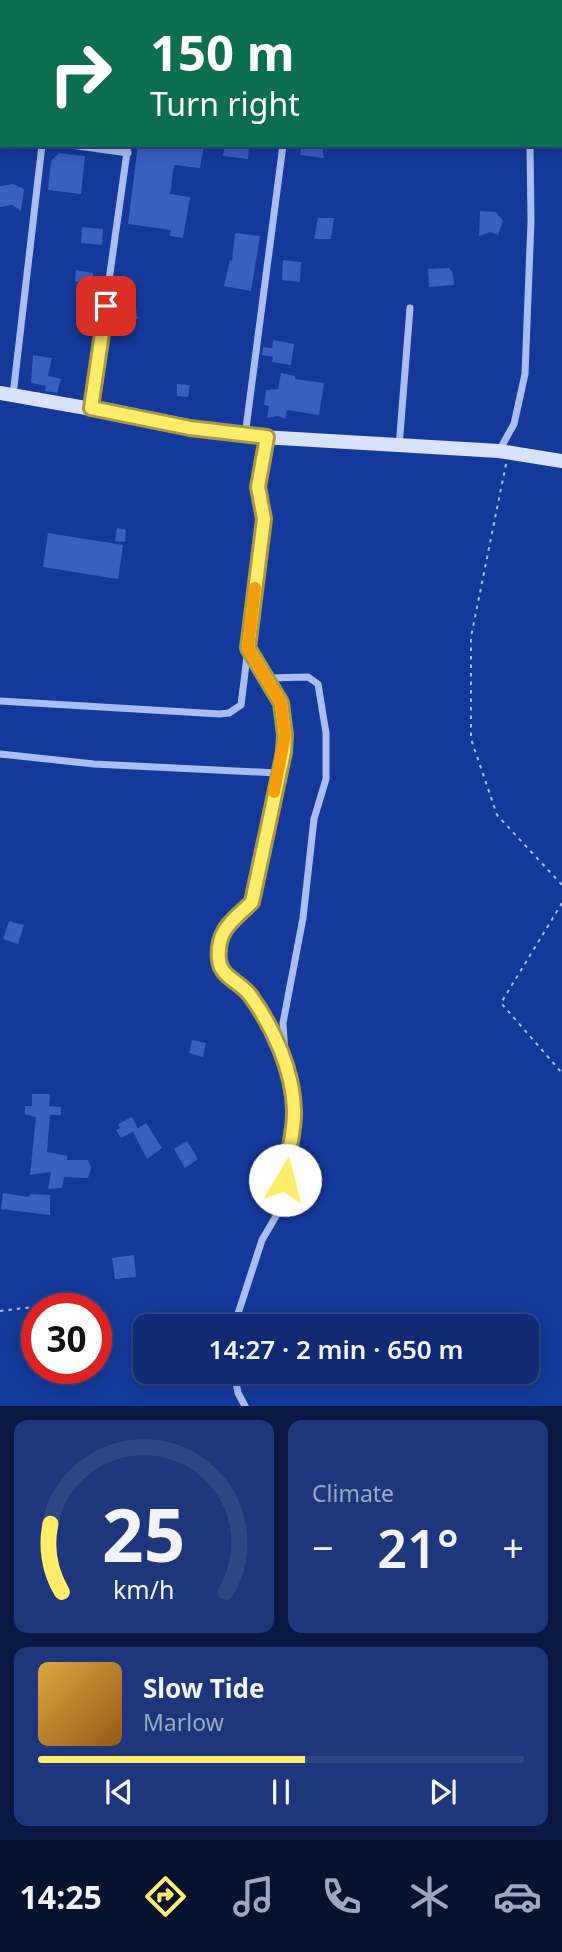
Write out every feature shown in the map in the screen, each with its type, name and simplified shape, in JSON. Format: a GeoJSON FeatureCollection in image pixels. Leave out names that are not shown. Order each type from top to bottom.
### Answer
{"type":"FeatureCollection","features":[{"type":"Feature","properties":{"kind":"street"},"geometry":{"type":"LineString","coordinates":[[41,147],[7,394],[245,436],[504,452],[562,461]]}},
{"type":"Feature","properties":{"kind":"street"},"geometry":{"type":"LineString","coordinates":[[91,408],[128,149],[100,147]]}},
{"type":"Feature","properties":{"kind":"street"},"geometry":{"type":"LineString","coordinates":[[245,436],[282,147]]}},
{"type":"Feature","properties":{"kind":"street"},"geometry":{"type":"LineString","coordinates":[[504,452],[514,424],[525,374],[531,221],[530,147]]}},
{"type":"Feature","properties":{"kind":"street"},"geometry":{"type":"LineString","coordinates":[[399,447],[410,308]]}},
{"type":"Feature","properties":{"kind":"street"},"geometry":{"type":"LineString","coordinates":[[0,701],[229,713],[241,705],[244,698],[264,519],[258,487],[267,437]]}},
{"type":"Feature","properties":{"kind":"street"},"geometry":{"type":"LineString","coordinates":[[248,648],[281,703],[285,727],[284,752],[277,773],[252,902],[233,917],[226,927],[218,958],[226,974],[250,994],[285,1062]]}},
{"type":"Feature","properties":{"kind":"street"},"geometry":{"type":"LineString","coordinates":[[238,1314],[262,1240],[278,1216],[284,1194],[295,1111],[285,1062],[283,1023],[306,895],[312,832],[326,779],[327,757],[318,684],[308,677],[268,678]]}},
{"type":"Feature","properties":{"kind":"street"},"geometry":{"type":"LineString","coordinates":[[0,754],[94,764],[277,773]]}},
{"type":"Feature","properties":{"kind":"street"},"geometry":{"type":"LineString","coordinates":[[236,1384],[246,1406]]}},
{"type":"Feature","properties":{"kind":"path"},"geometry":{"type":"LineString","coordinates":[[504,452],[471,638],[471,739],[497,814],[562,885]]}},
{"type":"Feature","properties":{"kind":"path"},"geometry":{"type":"LineString","coordinates":[[562,903],[501,1003],[562,1073]]}},
{"type":"Feature","properties":{"kind":"path"},"geometry":{"type":"LineString","coordinates":[[0,1311],[21,1308]]}},
{"type":"Feature","properties":{"kind":"building"},"geometry":{"type":"Polygon","coordinates":[[[138,147],[204,147],[200,168],[174,165],[170,194],[190,197],[183,238],[170,236],[171,230],[128,224],[138,147]]]}},
{"type":"Feature","properties":{"kind":"building"},"geometry":{"type":"Polygon","coordinates":[[[225,147],[249,147],[248,159],[223,156],[225,147]]]}},
{"type":"Feature","properties":{"kind":"building"},"geometry":{"type":"Polygon","coordinates":[[[302,147],[322,147],[324,158],[300,155],[302,147]]]}},
{"type":"Feature","properties":{"kind":"building"},"geometry":{"type":"Polygon","coordinates":[[[59,153],[85,156],[81,194],[48,190],[51,161],[59,153]]]}},
{"type":"Feature","properties":{"kind":"building"},"geometry":{"type":"Polygon","coordinates":[[[13,184],[24,189],[21,211],[12,205],[0,207],[0,186],[13,184]]]}},
{"type":"Feature","properties":{"kind":"building"},"geometry":{"type":"Polygon","coordinates":[[[480,211],[496,212],[503,221],[498,235],[490,232],[479,236],[480,211]]]}},
{"type":"Feature","properties":{"kind":"building"},"geometry":{"type":"Polygon","coordinates":[[[318,218],[334,218],[331,239],[314,239],[318,218]]]}},
{"type":"Feature","properties":{"kind":"building"},"geometry":{"type":"Polygon","coordinates":[[[82,227],[103,229],[102,245],[81,243],[82,227]]]}},
{"type":"Feature","properties":{"kind":"building"},"geometry":{"type":"Polygon","coordinates":[[[235,233],[260,236],[251,291],[224,286],[230,260],[232,261],[235,233]]]}},
{"type":"Feature","properties":{"kind":"building"},"geometry":{"type":"Polygon","coordinates":[[[283,260],[301,262],[300,282],[282,280],[283,260]]]}},
{"type":"Feature","properties":{"kind":"building"},"geometry":{"type":"Polygon","coordinates":[[[449,268],[453,273],[454,285],[429,287],[428,269],[449,268]]]}},
{"type":"Feature","properties":{"kind":"building"},"geometry":{"type":"Polygon","coordinates":[[[76,270],[93,273],[92,287],[75,281],[76,270]]]}},
{"type":"Feature","properties":{"kind":"building"},"geometry":{"type":"Polygon","coordinates":[[[116,303],[135,304],[138,319],[133,320],[133,329],[113,328],[116,303]]]}},
{"type":"Feature","properties":{"kind":"building"},"geometry":{"type":"Polygon","coordinates":[[[273,340],[294,344],[291,365],[272,362],[273,357],[262,355],[263,347],[272,348],[273,340]]]}},
{"type":"Feature","properties":{"kind":"building"},"geometry":{"type":"Polygon","coordinates":[[[33,355],[52,358],[48,376],[61,379],[57,393],[45,391],[46,386],[31,383],[33,355]]]}},
{"type":"Feature","properties":{"kind":"building"},"geometry":{"type":"Polygon","coordinates":[[[281,373],[295,376],[295,379],[324,383],[319,415],[287,410],[285,419],[278,416],[267,418],[269,406],[264,405],[266,390],[278,389],[281,373]]]}},
{"type":"Feature","properties":{"kind":"building"},"geometry":{"type":"Polygon","coordinates":[[[177,384],[190,385],[188,397],[177,396],[177,384]]]}},
{"type":"Feature","properties":{"kind":"building"},"geometry":{"type":"Polygon","coordinates":[[[117,528],[126,530],[125,542],[115,541],[117,528]]]}},
{"type":"Feature","properties":{"kind":"building"},"geometry":{"type":"Polygon","coordinates":[[[48,533],[123,545],[118,579],[43,567],[48,533]]]}},
{"type":"Feature","properties":{"kind":"building"},"geometry":{"type":"Polygon","coordinates":[[[9,921],[24,925],[18,944],[3,939],[9,921]]]}},
{"type":"Feature","properties":{"kind":"building"},"geometry":{"type":"Polygon","coordinates":[[[192,1040],[206,1043],[203,1057],[189,1053],[192,1040]]]}},
{"type":"Feature","properties":{"kind":"building"},"geometry":{"type":"Polygon","coordinates":[[[32,1094],[50,1094],[49,1106],[61,1107],[61,1115],[50,1115],[47,1152],[67,1156],[67,1160],[88,1160],[91,1168],[88,1178],[64,1177],[62,1188],[48,1189],[51,1172],[30,1175],[36,1117],[25,1114],[25,1106],[32,1106],[32,1094]]]}},
{"type":"Feature","properties":{"kind":"building"},"geometry":{"type":"Polygon","coordinates":[[[132,1117],[138,1129],[121,1138],[116,1130],[120,1128],[118,1124],[132,1117]]]}},
{"type":"Feature","properties":{"kind":"building"},"geometry":{"type":"Polygon","coordinates":[[[146,1123],[162,1148],[147,1159],[133,1132],[146,1123]]]}},
{"type":"Feature","properties":{"kind":"building"},"geometry":{"type":"Polygon","coordinates":[[[187,1141],[198,1159],[185,1168],[174,1149],[187,1141]]]}},
{"type":"Feature","properties":{"kind":"building"},"geometry":{"type":"Polygon","coordinates":[[[3,1193],[29,1197],[30,1194],[50,1195],[50,1215],[1,1209],[3,1193]]]}},
{"type":"Feature","properties":{"kind":"building"},"geometry":{"type":"Polygon","coordinates":[[[134,1255],[136,1277],[115,1279],[112,1258],[134,1255]]]}},
{"type":"Feature","properties":{"kind":"slow traffic"},"geometry":{"type":"LineString","coordinates":[[255,588],[248,648],[281,703],[284,719],[284,752],[274,792]]}},
{"type":"Feature","properties":{"kind":"route"},"geometry":{"type":"LineString","coordinates":[[106,306],[91,408],[190,428],[267,437],[258,487],[264,519],[248,648],[281,703],[284,752],[261,848],[252,902],[233,917],[226,927],[218,958],[226,974],[250,994],[285,1062],[295,1111],[285,1180]]}}]}
